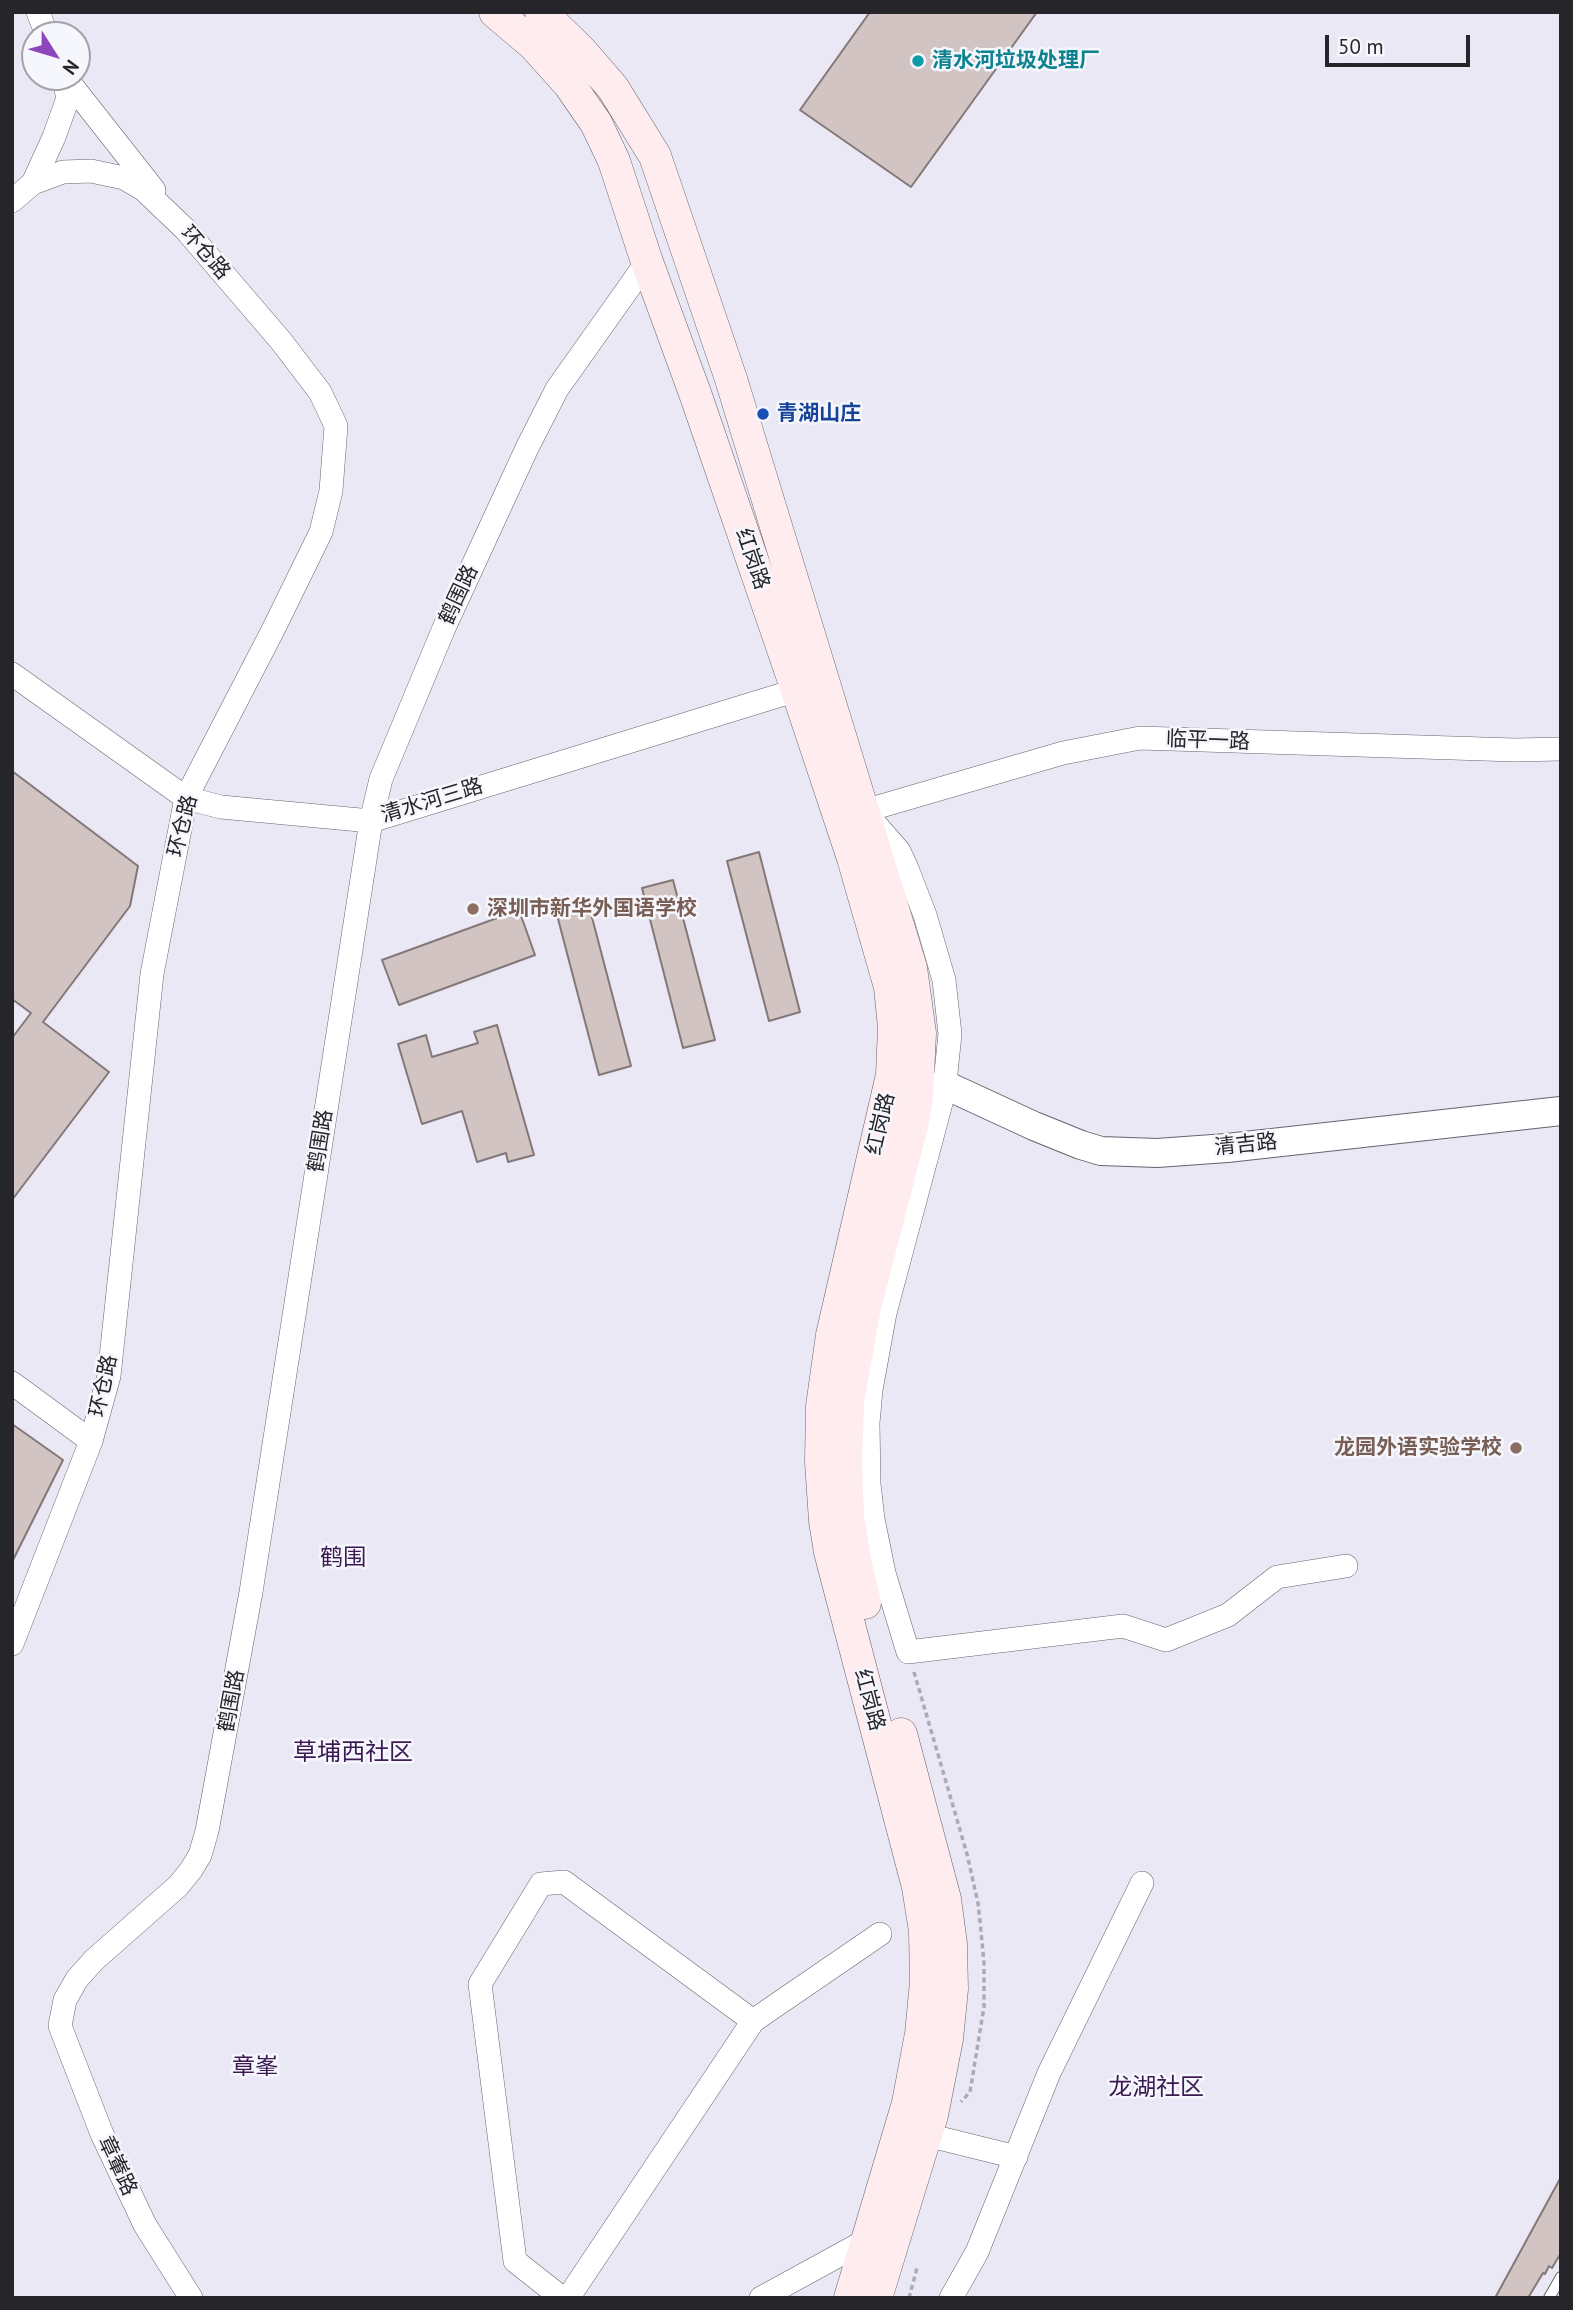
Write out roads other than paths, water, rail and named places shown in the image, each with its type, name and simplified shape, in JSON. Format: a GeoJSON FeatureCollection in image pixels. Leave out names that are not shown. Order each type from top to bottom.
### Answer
{"type":"FeatureCollection","features":[{"type":"Feature","properties":{"kind":"main road","name":"红岗路"},"geometry":{"type":"LineString","coordinates":[[495,12],[534,45],[561,74],[584,104],[606,142],[623,184],[647,262],[797,690],[881,948],[890,987],[894,1052],[888,1098],[832,1335],[820,1434],[822,1492],[830,1552],[916,1876],[925,1931],[926,1982],[918,2060],[904,2120],[850,2298]]}},
{"type":"Feature","properties":{"kind":"main road","name":"红岗路"},"geometry":{"type":"LineString","coordinates":[[541,12],[581,51],[613,88],[655,156],[731,379],[864,811],[911,968],[918,1011],[920,1056],[912,1126],[856,1347],[847,1422],[846,1489],[860,1586],[940,1879],[950,1932],[952,1965],[943,2065],[927,2135],[876,2298]]}},
{"type":"Feature","properties":{"kind":"main road"},"geometry":{"type":"LineString","coordinates":[[663,308],[673,319],[687,321],[695,317],[704,301]]}},
{"type":"Feature","properties":{"kind":"street"},"geometry":{"type":"LineString","coordinates":[[33,183],[54,137],[68,97],[67,91]]}},
{"type":"Feature","properties":{"kind":"street"},"geometry":{"type":"LineString","coordinates":[[75,91],[185,229]]}},
{"type":"Feature","properties":{"kind":"street","name":"环仓路"},"geometry":{"type":"LineString","coordinates":[[12,201],[33,183],[63,172],[91,171],[124,178],[143,189],[185,229],[281,341],[320,392],[336,426],[331,491],[321,531],[186,799],[152,974],[109,1376],[91,1441],[12,1644]]}},
{"type":"Feature","properties":{"kind":"street","name":"鹤围路"},"geometry":{"type":"LineString","coordinates":[[60,2026],[65,2000],[77,1979],[184,1878],[200,1855],[207,1831],[253,1578],[371,821],[382,779],[444,628],[557,389],[647,262]]}},
{"type":"Feature","properties":{"kind":"street","name":"清水河三路"},"geometry":{"type":"LineString","coordinates":[[12,674],[186,799],[221,807],[371,821],[797,690]]}},
{"type":"Feature","properties":{"kind":"street","name":"临平一路"},"geometry":{"type":"LineString","coordinates":[[864,811],[1063,753],[1140,738],[1515,750],[1561,749]]}},
{"type":"Feature","properties":{"kind":"street"},"geometry":{"type":"LineString","coordinates":[[864,811],[899,851],[925,915],[948,1004],[950,1034],[944,1092],[885,1313],[868,1423],[869,1484],[873,1519],[884,1573],[908,1652],[1123,1626],[1166,1640],[1228,1615],[1278,1577],[1346,1566]]}},
{"type":"Feature","properties":{"kind":"street","name":"清吉路"},"geometry":{"type":"LineString","coordinates":[[943,1084],[1034,1126],[1101,1151],[1157,1153],[1227,1148],[1561,1111]]}},
{"type":"Feature","properties":{"kind":"street"},"geometry":{"type":"LineString","coordinates":[[12,1383],[91,1441]]}},
{"type":"Feature","properties":{"kind":"street"},"geometry":{"type":"LineString","coordinates":[[562,2298],[515,2261],[480,1984],[541,1884],[565,1882],[753,2021]]}},
{"type":"Feature","properties":{"kind":"street"},"geometry":{"type":"LineString","coordinates":[[951,2298],[977,2252],[1049,2073],[1142,1883]]}},
{"type":"Feature","properties":{"kind":"street"},"geometry":{"type":"LineString","coordinates":[[568,2298],[753,2021],[880,1934]]}},
{"type":"Feature","properties":{"kind":"street","name":"章輋路"},"geometry":{"type":"LineString","coordinates":[[60,2026],[102,2134],[145,2225],[191,2298]]}},
{"type":"Feature","properties":{"kind":"street"},"geometry":{"type":"LineString","coordinates":[[927,2135],[1016,2157]]}},
{"type":"Feature","properties":{"kind":"street"},"geometry":{"type":"LineString","coordinates":[[761,2298],[867,2240]]}},
{"type":"Feature","properties":{"kind":"place","name":"清水河垃圾处理厂"},"geometry":{"type":"Point","coordinates":[918,61]}},
{"type":"Feature","properties":{"kind":"place","name":"青湖山庄"},"geometry":{"type":"Point","coordinates":[763,414]}},
{"type":"Feature","properties":{"kind":"place","name":"深圳市新华外国语学校"},"geometry":{"type":"Point","coordinates":[473,909]}},
{"type":"Feature","properties":{"kind":"place","name":"龙园外语实验学校"},"geometry":{"type":"Point","coordinates":[1516,1448]}},
{"type":"Feature","properties":{"kind":"district","name":"鹤围"},"geometry":{"type":"Point","coordinates":[343,1558]}},
{"type":"Feature","properties":{"kind":"district","name":"草埔西社区"},"geometry":{"type":"Point","coordinates":[353,1753]}},
{"type":"Feature","properties":{"kind":"district","name":"章峯"},"geometry":{"type":"Point","coordinates":[255,2067]}},
{"type":"Feature","properties":{"kind":"district","name":"龙湖社区"},"geometry":{"type":"Point","coordinates":[1156,2088]}}]}
